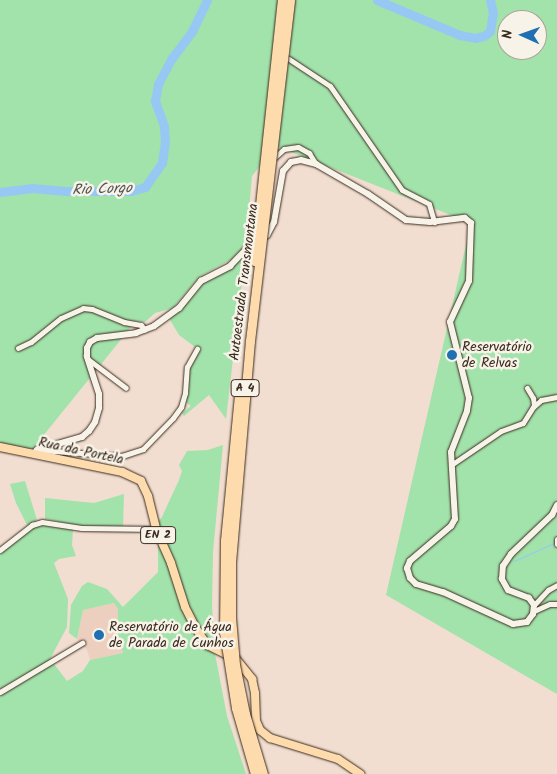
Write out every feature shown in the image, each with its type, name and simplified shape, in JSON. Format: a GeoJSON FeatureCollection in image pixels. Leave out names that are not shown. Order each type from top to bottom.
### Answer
{"type":"FeatureCollection","features":[{"type":"Feature","properties":{"kind":"highway","name":"Autoestrada Transmontana"},"geometry":{"type":"LineString","coordinates":[[255,774],[236,708],[226,656],[223,612],[224,560],[233,445],[282,0]]}},
{"type":"Feature","properties":{"kind":"highway","name":"Autoestrada Transmontana"},"geometry":{"type":"LineString","coordinates":[[263,774],[245,714],[235,665],[231,617],[231,562],[250,340],[290,0]]}},
{"type":"Feature","properties":{"kind":"main road","name":"Rua da Portela"},"geometry":{"type":"LineString","coordinates":[[0,447],[35,452],[122,472],[135,477],[146,491],[156,529],[171,563],[185,607],[202,639],[210,647],[236,659],[246,669],[254,684],[256,721],[263,733],[275,740],[338,759],[360,774]]}},
{"type":"Feature","properties":{"kind":"street"},"geometry":{"type":"LineString","coordinates":[[289,59],[330,86],[401,189],[429,204],[434,222]]}},
{"type":"Feature","properties":{"kind":"street"},"geometry":{"type":"LineString","coordinates":[[276,157],[284,149],[298,148],[308,153],[316,164]]}},
{"type":"Feature","properties":{"kind":"street"},"geometry":{"type":"LineString","coordinates":[[35,452],[87,434],[93,426],[98,412],[99,394],[88,359],[87,348],[93,339],[145,330],[177,310],[201,281],[230,266],[253,242],[270,232],[275,218],[281,174],[288,164],[301,160],[316,164],[371,196],[406,220],[434,222],[464,218],[470,221],[472,229],[469,284],[450,322],[469,398],[467,411],[451,450],[455,521],[410,561],[407,568],[409,577],[418,585],[443,592],[513,624],[527,622],[547,590],[557,585]]}},
{"type":"Feature","properties":{"kind":"street"},"geometry":{"type":"LineString","coordinates":[[18,348],[31,342],[61,318],[83,308],[98,311],[124,322],[140,325],[145,330]]}},
{"type":"Feature","properties":{"kind":"street"},"geometry":{"type":"LineString","coordinates":[[35,452],[118,456],[131,454],[143,449],[174,418],[180,407],[185,393],[186,367],[197,349]]}},
{"type":"Feature","properties":{"kind":"street"},"geometry":{"type":"LineString","coordinates":[[88,359],[126,388]]}},
{"type":"Feature","properties":{"kind":"street"},"geometry":{"type":"LineString","coordinates":[[527,388],[533,398],[534,405]]}},
{"type":"Feature","properties":{"kind":"street"},"geometry":{"type":"LineString","coordinates":[[451,465],[501,431],[523,423],[534,405],[545,398],[557,397]]}},
{"type":"Feature","properties":{"kind":"street"},"geometry":{"type":"LineString","coordinates":[[534,608],[529,598],[508,590],[502,579],[503,566],[511,554],[552,515],[557,505]]}},
{"type":"Feature","properties":{"kind":"street"},"geometry":{"type":"LineString","coordinates":[[0,550],[32,525],[44,522],[82,528],[156,529]]}},
{"type":"Feature","properties":{"kind":"street"},"geometry":{"type":"LineString","coordinates":[[557,539],[557,544]]}},
{"type":"Feature","properties":{"kind":"street"},"geometry":{"type":"LineString","coordinates":[[534,608],[557,604]]}},
{"type":"Feature","properties":{"kind":"street"},"geometry":{"type":"LineString","coordinates":[[0,692],[82,643]]}},
{"type":"Feature","properties":{"kind":"shaded area"},"geometry":{"type":"Polygon","coordinates":[[[114,603],[118,609],[117,630],[123,653],[90,660],[87,650],[77,639],[83,610],[114,603]]]}},
{"type":"Feature","properties":{"kind":"green space"},"geometry":{"type":"Polygon","coordinates":[[[0,0],[557,0],[557,694],[386,595],[471,223],[276,146],[252,176],[246,244],[232,259],[199,277],[173,308],[155,313],[145,322],[136,321],[30,452],[0,450],[0,0]]]}},
{"type":"Feature","properties":{"kind":"green space"},"geometry":{"type":"Polygon","coordinates":[[[245,255],[226,419],[209,395],[184,416],[182,413],[191,406],[184,401],[188,370],[199,350],[179,335],[169,318],[201,284],[245,255]]]}},
{"type":"Feature","properties":{"kind":"green space"},"geometry":{"type":"Polygon","coordinates":[[[223,445],[213,552],[212,606],[215,647],[194,621],[156,521],[161,519],[179,480],[182,471],[179,465],[187,451],[208,450],[223,445]]]}},
{"type":"Feature","properties":{"kind":"green space"},"geometry":{"type":"Polygon","coordinates":[[[25,481],[37,520],[27,525],[16,503],[10,484],[25,481]]]}},
{"type":"Feature","properties":{"kind":"green space"},"geometry":{"type":"Polygon","coordinates":[[[124,494],[123,526],[79,526],[45,519],[45,498],[94,503],[124,494]]]}},
{"type":"Feature","properties":{"kind":"green space"},"geometry":{"type":"Polygon","coordinates":[[[41,523],[73,529],[72,545],[76,556],[59,559],[54,563],[68,599],[67,627],[49,661],[0,689],[0,552],[30,527],[41,523]]]}},
{"type":"Feature","properties":{"kind":"green space"},"geometry":{"type":"Polygon","coordinates":[[[158,544],[169,567],[186,617],[201,643],[215,654],[227,716],[246,774],[0,774],[0,695],[45,667],[54,664],[67,681],[83,671],[90,660],[123,653],[117,630],[118,609],[114,603],[83,610],[77,639],[69,633],[71,605],[82,586],[88,582],[107,589],[123,607],[158,572],[158,544]]]}},
{"type":"Feature","properties":{"kind":"waterway","name":"Rio Corgo"},"geometry":{"type":"LineString","coordinates":[[0,192],[31,188],[69,191],[131,191],[145,187],[162,163],[165,142],[164,126],[155,101],[158,84],[172,58],[192,31],[207,0]]}},
{"type":"Feature","properties":{"kind":"waterway","name":"Rio Corgo"},"geometry":{"type":"LineString","coordinates":[[377,0],[460,35],[475,38],[484,36],[490,31],[493,13],[490,0]]}},
{"type":"Feature","properties":{"kind":"waterway"},"geometry":{"type":"LineString","coordinates":[[514,561],[554,543]]}},
{"type":"Feature","properties":{"kind":"place","name":"Reservatório de Relvas"},"geometry":{"type":"Point","coordinates":[452,355]}},
{"type":"Feature","properties":{"kind":"place","name":"Reservatório de Água de Parada de Cunhos"},"geometry":{"type":"Point","coordinates":[99,635]}}]}
